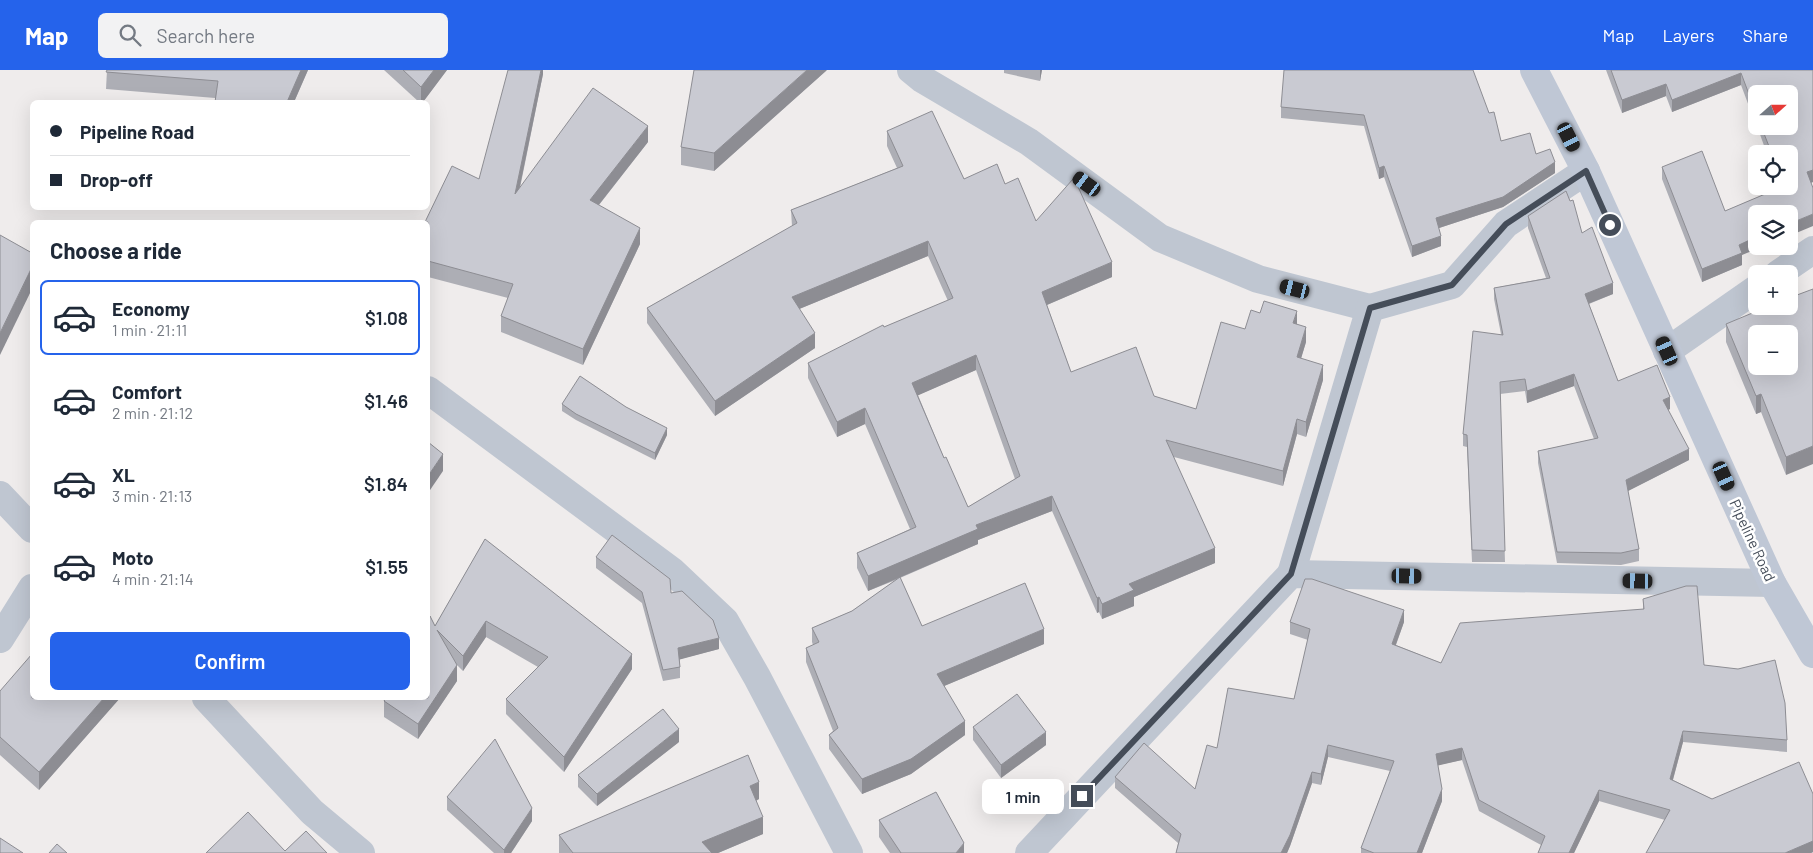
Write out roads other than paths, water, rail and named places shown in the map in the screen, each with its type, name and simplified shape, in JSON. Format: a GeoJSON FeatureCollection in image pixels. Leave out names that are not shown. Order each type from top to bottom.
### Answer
{"type":"FeatureCollection","features":[{"type":"Feature","properties":{"kind":"street"},"geometry":{"type":"LineString","coordinates":[[910,70],[1029,142],[1160,238],[1258,279],[1370,308],[1452,285],[1506,224],[1586,171]]}},
{"type":"Feature","properties":{"kind":"street","name":"Pipeline Road"},"geometry":{"type":"LineString","coordinates":[[1534,70],[1586,171],[1772,583],[1813,654]]}},
{"type":"Feature","properties":{"kind":"street"},"geometry":{"type":"LineString","coordinates":[[1791,265],[1813,250]]}},
{"type":"Feature","properties":{"kind":"street"},"geometry":{"type":"LineString","coordinates":[[1667,351],[1748,295]]}},
{"type":"Feature","properties":{"kind":"street"},"geometry":{"type":"LineString","coordinates":[[1028,853],[1291,574],[1370,308]]}},
{"type":"Feature","properties":{"kind":"street"},"geometry":{"type":"LineString","coordinates":[[430,391],[672,571],[725,621],[757,677],[849,853]]}},
{"type":"Feature","properties":{"kind":"street"},"geometry":{"type":"LineString","coordinates":[[0,495],[30,527]]}},
{"type":"Feature","properties":{"kind":"street"},"geometry":{"type":"LineString","coordinates":[[1291,574],[1772,583]]}},
{"type":"Feature","properties":{"kind":"street"},"geometry":{"type":"LineString","coordinates":[[0,639],[30,591]]}},
{"type":"Feature","properties":{"kind":"street"},"geometry":{"type":"LineString","coordinates":[[208,700],[312,812],[362,853]]}}]}
